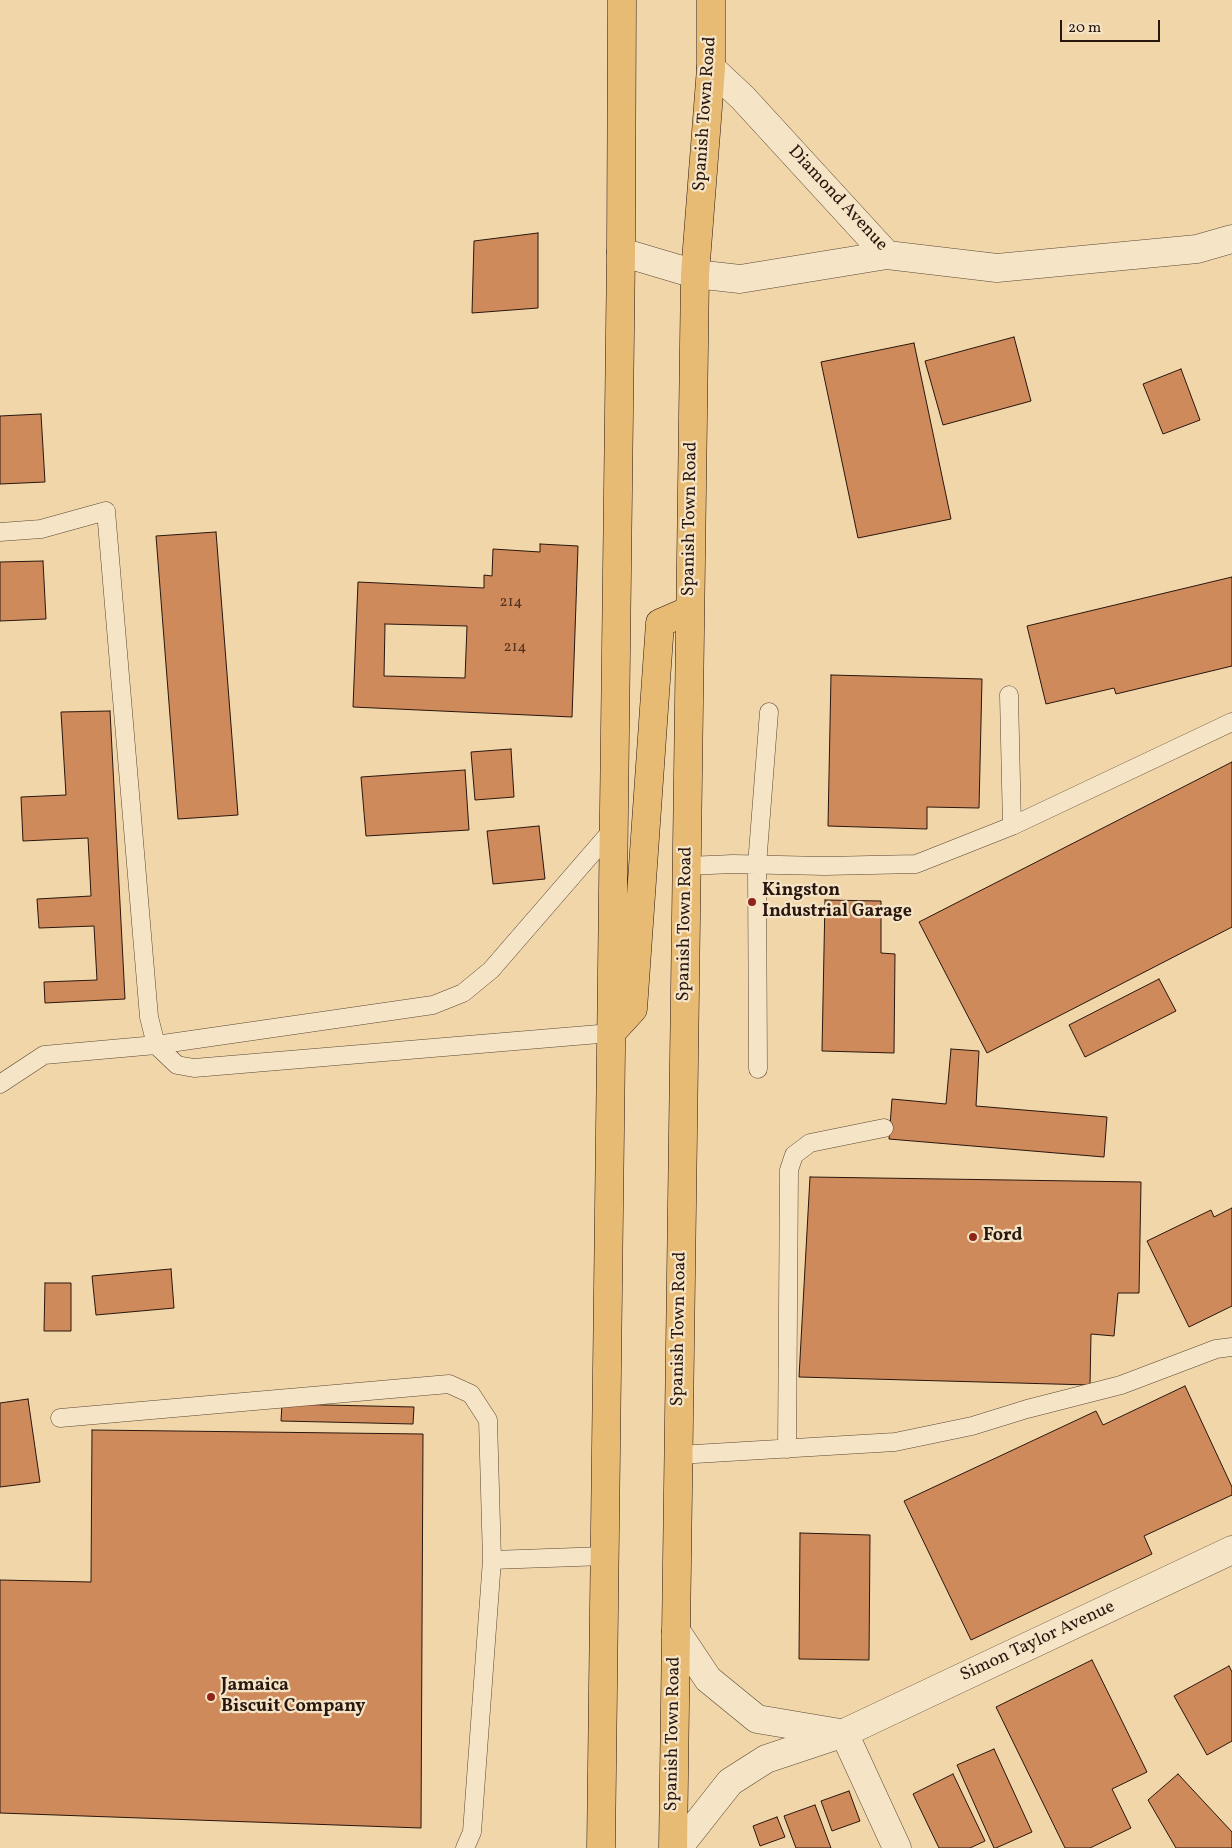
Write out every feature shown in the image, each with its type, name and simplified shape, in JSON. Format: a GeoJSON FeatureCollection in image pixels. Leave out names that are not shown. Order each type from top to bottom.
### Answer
{"type":"FeatureCollection","features":[{"type":"Feature","properties":{"kind":"highway"},"geometry":{"type":"LineString","coordinates":[[601,1848],[621,252],[622,0]]}},
{"type":"Feature","properties":{"kind":"highway","name":"Spanish Town Road"},"geometry":{"type":"LineString","coordinates":[[673,1848],[695,274],[711,68],[711,0]]}},
{"type":"Feature","properties":{"kind":"highway"},"geometry":{"type":"LineString","coordinates":[[611,1033],[632,1009],[660,624],[690,610]]}},
{"type":"Feature","properties":{"kind":"street","name":"Diamond Avenue"},"geometry":{"type":"LineString","coordinates":[[711,68],[743,98],[887,255],[997,268],[1197,249],[1232,239]]}},
{"type":"Feature","properties":{"kind":"street"},"geometry":{"type":"LineString","coordinates":[[621,252],[695,274],[740,279],[887,255]]}},
{"type":"Feature","properties":{"kind":"street","name":"Simon Taylor Avenue"},"geometry":{"type":"LineString","coordinates":[[678,1848],[730,1782],[766,1760],[844,1733],[1232,1550]]}},
{"type":"Feature","properties":{"kind":"street"},"geometry":{"type":"LineString","coordinates":[[676,1632],[708,1679],[757,1719],[844,1733],[897,1848]]}},
{"type":"Feature","properties":{"kind":"lane"},"geometry":{"type":"LineString","coordinates":[[0,532],[41,529],[106,511],[149,1016],[156,1045],[177,1065],[194,1068],[611,1033]]}},
{"type":"Feature","properties":{"kind":"lane"},"geometry":{"type":"LineString","coordinates":[[1008,695],[1012,826]]}},
{"type":"Feature","properties":{"kind":"lane"},"geometry":{"type":"LineString","coordinates":[[758,1069],[757,865],[769,712]]}},
{"type":"Feature","properties":{"kind":"lane"},"geometry":{"type":"LineString","coordinates":[[687,866],[733,864],[825,866],[916,864],[1012,826],[1232,722]]}},
{"type":"Feature","properties":{"kind":"lane"},"geometry":{"type":"LineString","coordinates":[[0,1084],[44,1054],[156,1045],[433,1005],[463,993],[491,970],[614,828]]}},
{"type":"Feature","properties":{"kind":"lane"},"geometry":{"type":"LineString","coordinates":[[787,1449],[789,1170],[794,1155],[810,1143],[884,1128]]}},
{"type":"Feature","properties":{"kind":"lane"},"geometry":{"type":"LineString","coordinates":[[678,1455],[895,1442],[972,1426],[1027,1409],[1121,1386],[1216,1349],[1232,1347]]}},
{"type":"Feature","properties":{"kind":"lane"},"geometry":{"type":"LineString","coordinates":[[60,1418],[449,1384],[471,1394],[488,1420],[492,1560],[472,1832],[464,1848]]}},
{"type":"Feature","properties":{"kind":"lane"},"geometry":{"type":"LineString","coordinates":[[492,1560],[605,1556]]}},
{"type":"Feature","properties":{"kind":"building"},"geometry":{"type":"Polygon","coordinates":[[[538,233],[538,308],[472,313],[474,241],[538,233]]]}},
{"type":"Feature","properties":{"kind":"building"},"geometry":{"type":"Polygon","coordinates":[[[1014,337],[1031,401],[943,425],[925,361],[1014,337]]]}},
{"type":"Feature","properties":{"kind":"building"},"geometry":{"type":"Polygon","coordinates":[[[914,343],[951,519],[858,538],[821,362],[914,343]]]}},
{"type":"Feature","properties":{"kind":"building"},"geometry":{"type":"Polygon","coordinates":[[[1181,369],[1200,420],[1163,434],[1143,384],[1181,369]]]}},
{"type":"Feature","properties":{"kind":"building"},"geometry":{"type":"Polygon","coordinates":[[[41,414],[45,482],[0,484],[0,416],[41,414]]]}},
{"type":"Feature","properties":{"kind":"building"},"geometry":{"type":"Polygon","coordinates":[[[216,532],[238,815],[178,819],[156,536],[216,532]]]}},
{"type":"Feature","properties":{"kind":"building"},"geometry":{"type":"Polygon","coordinates":[[[540,544],[578,546],[572,717],[353,707],[358,582],[484,588],[484,575],[492,576],[493,549],[540,552],[540,544]],[[385,624],[384,676],[465,678],[467,626],[385,624]]]}},
{"type":"Feature","properties":{"kind":"building"},"geometry":{"type":"Polygon","coordinates":[[[43,561],[46,619],[0,621],[0,562],[43,561]]]}},
{"type":"Feature","properties":{"kind":"building"},"geometry":{"type":"Polygon","coordinates":[[[1232,577],[1232,666],[1116,694],[1114,688],[1046,704],[1027,626],[1232,577]]]}},
{"type":"Feature","properties":{"kind":"building"},"geometry":{"type":"Polygon","coordinates":[[[831,675],[982,679],[979,808],[927,807],[927,829],[828,826],[831,675]]]}},
{"type":"Feature","properties":{"kind":"building"},"geometry":{"type":"Polygon","coordinates":[[[110,711],[125,999],[45,1003],[44,982],[97,980],[94,926],[39,928],[37,899],[91,896],[88,838],[23,841],[21,797],[66,795],[61,712],[110,711]]]}},
{"type":"Feature","properties":{"kind":"building"},"geometry":{"type":"Polygon","coordinates":[[[511,749],[514,797],[475,800],[471,752],[511,749]]]}},
{"type":"Feature","properties":{"kind":"building"},"geometry":{"type":"Polygon","coordinates":[[[1232,762],[1232,927],[987,1053],[919,922],[1232,762]]]}},
{"type":"Feature","properties":{"kind":"building"},"geometry":{"type":"Polygon","coordinates":[[[465,770],[469,830],[366,836],[361,777],[465,770]]]}},
{"type":"Feature","properties":{"kind":"building"},"geometry":{"type":"Polygon","coordinates":[[[539,826],[545,879],[493,884],[487,831],[539,826]]]}},
{"type":"Feature","properties":{"kind":"building"},"geometry":{"type":"Polygon","coordinates":[[[825,900],[881,901],[881,953],[895,954],[894,1053],[822,1051],[825,900]]]}},
{"type":"Feature","properties":{"kind":"building"},"geometry":{"type":"Polygon","coordinates":[[[1159,979],[1176,1011],[1085,1057],[1069,1025],[1159,979]]]}},
{"type":"Feature","properties":{"kind":"building"},"geometry":{"type":"Polygon","coordinates":[[[951,1049],[979,1051],[976,1106],[1107,1117],[1104,1157],[889,1139],[892,1099],[946,1104],[951,1049]]]}},
{"type":"Feature","properties":{"kind":"building","name":"Ford"},"geometry":{"type":"Polygon","coordinates":[[[810,1177],[1141,1182],[1139,1293],[1118,1293],[1114,1336],[1091,1334],[1090,1385],[799,1377],[810,1177]]]}},
{"type":"Feature","properties":{"kind":"building"},"geometry":{"type":"Polygon","coordinates":[[[1232,1208],[1232,1306],[1189,1327],[1147,1241],[1211,1210],[1214,1217],[1232,1208]]]}},
{"type":"Feature","properties":{"kind":"building"},"geometry":{"type":"Polygon","coordinates":[[[171,1269],[174,1308],[96,1315],[92,1276],[171,1269]]]}},
{"type":"Feature","properties":{"kind":"building"},"geometry":{"type":"Polygon","coordinates":[[[45,1283],[71,1283],[71,1331],[44,1331],[45,1283]]]}},
{"type":"Feature","properties":{"kind":"building"},"geometry":{"type":"Polygon","coordinates":[[[1185,1386],[1232,1487],[1232,1495],[1144,1536],[1152,1554],[971,1640],[904,1501],[1096,1411],[1103,1425],[1185,1386]]]}},
{"type":"Feature","properties":{"kind":"building"},"geometry":{"type":"Polygon","coordinates":[[[28,1399],[40,1482],[0,1487],[0,1403],[28,1399]]]}},
{"type":"Feature","properties":{"kind":"building"},"geometry":{"type":"Polygon","coordinates":[[[282,1404],[414,1407],[413,1424],[281,1421],[282,1404]]]}},
{"type":"Feature","properties":{"kind":"building","name":"Jamaica Biscuit Company"},"geometry":{"type":"Polygon","coordinates":[[[92,1430],[423,1434],[421,1828],[0,1813],[0,1580],[91,1582],[92,1430]]]}},
{"type":"Feature","properties":{"kind":"building"},"geometry":{"type":"Polygon","coordinates":[[[800,1533],[870,1535],[869,1660],[799,1659],[800,1533]]]}},
{"type":"Feature","properties":{"kind":"building"},"geometry":{"type":"Polygon","coordinates":[[[1092,1660],[1147,1772],[1112,1789],[1131,1828],[1090,1848],[1065,1848],[996,1707],[1092,1660]]]}},
{"type":"Feature","properties":{"kind":"building"},"geometry":{"type":"Polygon","coordinates":[[[1229,1666],[1232,1672],[1232,1741],[1207,1755],[1174,1696],[1229,1666]]]}},
{"type":"Feature","properties":{"kind":"building"},"geometry":{"type":"Polygon","coordinates":[[[994,1749],[1032,1832],[996,1848],[994,1848],[957,1765],[994,1749]]]}},
{"type":"Feature","properties":{"kind":"building"},"geometry":{"type":"Polygon","coordinates":[[[953,1774],[985,1841],[970,1848],[939,1848],[913,1794],[953,1774]]]}},
{"type":"Feature","properties":{"kind":"building"},"geometry":{"type":"Polygon","coordinates":[[[1178,1774],[1232,1832],[1232,1848],[1176,1848],[1148,1800],[1178,1774]]]}},
{"type":"Feature","properties":{"kind":"building"},"geometry":{"type":"Polygon","coordinates":[[[849,1791],[860,1821],[832,1831],[821,1801],[849,1791]]]}},
{"type":"Feature","properties":{"kind":"building"},"geometry":{"type":"Polygon","coordinates":[[[815,1805],[831,1848],[796,1848],[784,1816],[815,1805]]]}},
{"type":"Feature","properties":{"kind":"building"},"geometry":{"type":"Polygon","coordinates":[[[777,1817],[785,1837],[760,1846],[753,1826],[777,1817]]]}},
{"type":"Feature","properties":{"kind":"place","name":"Kingston Industrial Garage"},"geometry":{"type":"Point","coordinates":[752,902]}},
{"type":"Feature","properties":{"kind":"place","name":"Ford"},"geometry":{"type":"Point","coordinates":[973,1237]}},
{"type":"Feature","properties":{"kind":"place","name":"Jamaica Biscuit Company"},"geometry":{"type":"Point","coordinates":[211,1697]}}]}
